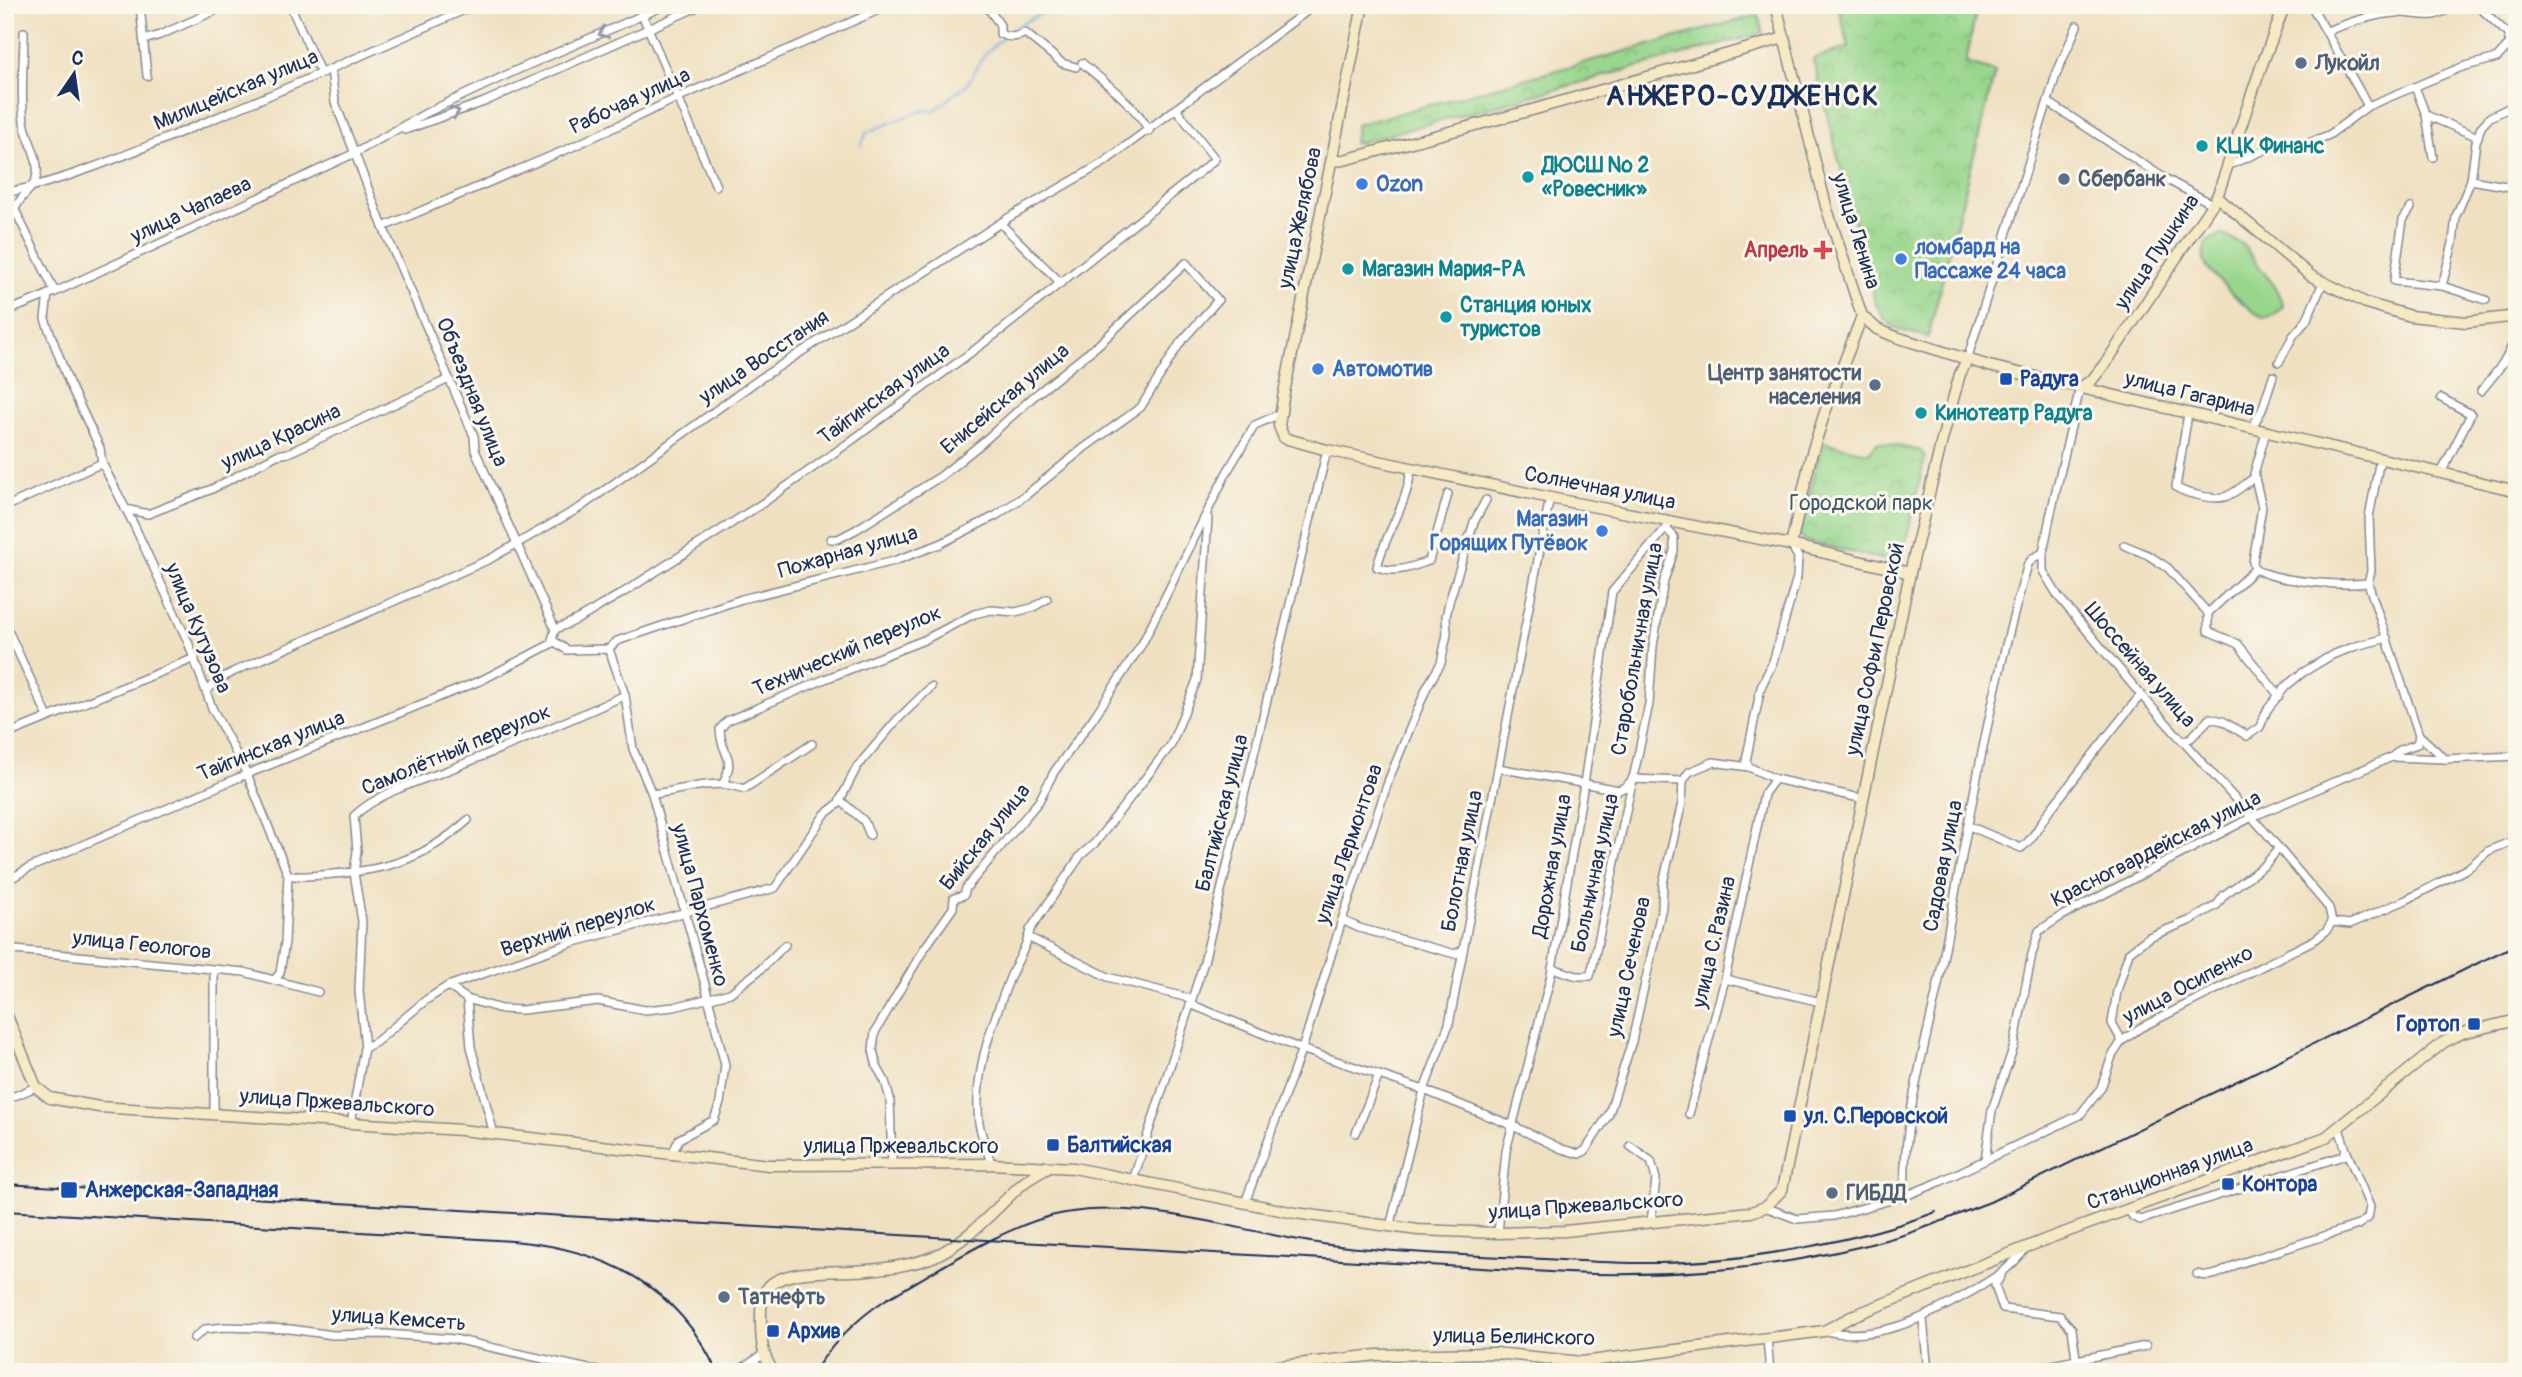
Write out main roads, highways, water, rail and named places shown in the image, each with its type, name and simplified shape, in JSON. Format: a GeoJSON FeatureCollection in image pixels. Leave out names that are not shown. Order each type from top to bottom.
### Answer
{"type":"FeatureCollection","features":[{"type":"Feature","properties":{"kind":"main road","name":"улица Желябова"},"geometry":{"type":"LineString","coordinates":[[1284,438],[1279,426],[1280,414],[1363,5]]}},
{"type":"Feature","properties":{"kind":"main road","name":"улица Ленина"},"geometry":{"type":"LineString","coordinates":[[1776,5],[1826,206],[1862,316],[1821,423],[1790,545]]}},
{"type":"Feature","properties":{"kind":"main road","name":"улица Пушкина"},"geometry":{"type":"LineString","coordinates":[[2080,388],[2092,380],[2107,361],[2215,200],[2285,5]]}},
{"type":"Feature","properties":{"kind":"main road"},"geometry":{"type":"LineString","coordinates":[[1332,161],[1532,110],[1784,38]]}},
{"type":"Feature","properties":{"kind":"main road"},"geometry":{"type":"LineString","coordinates":[[2215,200],[2311,276],[2366,303],[2410,316],[2466,322],[2517,316]]}},
{"type":"Feature","properties":{"kind":"main road","name":"улица Гагарина"},"geometry":{"type":"LineString","coordinates":[[1862,316],[1877,329],[1896,337],[1967,360],[2517,491]]}},
{"type":"Feature","properties":{"kind":"main road","name":"улица Софьи Перовской"},"geometry":{"type":"LineString","coordinates":[[1765,1207],[1782,1190],[1910,573],[1942,440],[1960,374],[1967,360]]}},
{"type":"Feature","properties":{"kind":"main road","name":"Солнечная улица"},"geometry":{"type":"LineString","coordinates":[[1284,438],[1327,450],[1668,525],[1790,545],[1910,573]]}},
{"type":"Feature","properties":{"kind":"main road","name":"улица Пржевальского"},"geometry":{"type":"LineString","coordinates":[[5,1011],[36,1087],[50,1098],[99,1107],[494,1134],[769,1165],[991,1164],[1074,1168],[1245,1203],[1390,1227],[1498,1233],[1565,1231],[1751,1212],[1765,1207]]}},
{"type":"Feature","properties":{"kind":"main road","name":"Станционная улица"},"geometry":{"type":"LineString","coordinates":[[1820,1332],[1854,1315],[2026,1248],[2326,1137],[2444,1042],[2462,1033],[2517,1020]]}},
{"type":"Feature","properties":{"kind":"main road"},"geometry":{"type":"LineString","coordinates":[[774,1372],[764,1354],[761,1306],[765,1292],[777,1280],[799,1274],[880,1269],[934,1256],[954,1246],[1023,1184],[1049,1168]]}},
{"type":"Feature","properties":{"kind":"main road","name":"улица Белинского"},"geometry":{"type":"LineString","coordinates":[[1252,1371],[1391,1355],[1495,1353],[1582,1362],[1820,1332]]}},
{"type":"Feature","properties":{"kind":"main road"},"geometry":{"type":"LineString","coordinates":[[1227,1372],[1252,1371]]}},
{"type":"Feature","properties":{"kind":"waterway"},"geometry":{"type":"LineString","coordinates":[[1007,34],[1058,5]]}},
{"type":"Feature","properties":{"kind":"waterway"},"geometry":{"type":"LineString","coordinates":[[861,146],[867,132],[910,115],[935,110],[968,83],[984,55],[1003,37]]}},
{"type":"Feature","properties":{"kind":"railway"},"geometry":{"type":"LineString","coordinates":[[5,1184],[1567,1273],[1651,1274],[1735,1268],[1859,1247],[1911,1232],[1990,1202],[2517,944]]}},
{"type":"Feature","properties":{"kind":"railway"},"geometry":{"type":"LineString","coordinates":[[814,1372],[846,1332],[885,1300],[997,1237],[1020,1226],[1065,1213],[1135,1210],[1203,1220],[1305,1241],[1431,1254],[1642,1263],[1727,1259],[1799,1248],[1871,1232],[1936,1212]]}},
{"type":"Feature","properties":{"kind":"railway"},"geometry":{"type":"LineString","coordinates":[[5,1211],[546,1245],[607,1263],[635,1277],[659,1294],[701,1342],[717,1372]]}},
{"type":"Feature","properties":{"kind":"place","name":"Лукойл"},"geometry":{"type":"Point","coordinates":[2301,63]}},
{"type":"Feature","properties":{"kind":"place","name":"КЦК Финанс"},"geometry":{"type":"Point","coordinates":[2202,146]}},
{"type":"Feature","properties":{"kind":"place","name":"ДЮСШ № 2 «Ровесник»"},"geometry":{"type":"Point","coordinates":[1528,177]}},
{"type":"Feature","properties":{"kind":"place","name":"Сбербанк"},"geometry":{"type":"Point","coordinates":[2064,179]}},
{"type":"Feature","properties":{"kind":"place","name":"Ozon"},"geometry":{"type":"Point","coordinates":[1362,184]}},
{"type":"Feature","properties":{"kind":"place","name":"Апрель"},"geometry":{"type":"Point","coordinates":[1823,250]}},
{"type":"Feature","properties":{"kind":"place","name":"ломбард на Пассаже 24 часа"},"geometry":{"type":"Point","coordinates":[1901,259]}},
{"type":"Feature","properties":{"kind":"place","name":"Магазин Мария-РА"},"geometry":{"type":"Point","coordinates":[1348,269]}},
{"type":"Feature","properties":{"kind":"place","name":"Станция юных туристов"},"geometry":{"type":"Point","coordinates":[1446,317]}},
{"type":"Feature","properties":{"kind":"place","name":"Автомотив"},"geometry":{"type":"Point","coordinates":[1318,369]}},
{"type":"Feature","properties":{"kind":"place","name":"Радуга"},"geometry":{"type":"Point","coordinates":[2006,379]}},
{"type":"Feature","properties":{"kind":"place","name":"Центр занятости населения"},"geometry":{"type":"Point","coordinates":[1875,385]}},
{"type":"Feature","properties":{"kind":"place","name":"Кинотеатр Радуга"},"geometry":{"type":"Point","coordinates":[1921,413]}},
{"type":"Feature","properties":{"kind":"place","name":"Магазин Горящих Путёвок"},"geometry":{"type":"Point","coordinates":[1602,531]}},
{"type":"Feature","properties":{"kind":"place","name":"Гортоп"},"geometry":{"type":"Point","coordinates":[2474,1024]}},
{"type":"Feature","properties":{"kind":"place","name":"ул. С.Перовской"},"geometry":{"type":"Point","coordinates":[1790,1116]}},
{"type":"Feature","properties":{"kind":"place","name":"Балтийская"},"geometry":{"type":"Point","coordinates":[1053,1145]}},
{"type":"Feature","properties":{"kind":"place","name":"Контора"},"geometry":{"type":"Point","coordinates":[2228,1184]}},
{"type":"Feature","properties":{"kind":"place","name":"Анжерская-Западная"},"geometry":{"type":"Point","coordinates":[69,1190]}},
{"type":"Feature","properties":{"kind":"place","name":"ГИБДД"},"geometry":{"type":"Point","coordinates":[1832,1193]}},
{"type":"Feature","properties":{"kind":"place","name":"Татнефть"},"geometry":{"type":"Point","coordinates":[724,1297]}},
{"type":"Feature","properties":{"kind":"place","name":"Архив"},"geometry":{"type":"Point","coordinates":[773,1331]}},
{"type":"Feature","properties":{"kind":"district","name":"АНЖЕРО-СУДЖЕНСК"},"geometry":{"type":"Point","coordinates":[1743,96]}},
{"type":"Feature","properties":{"kind":"park label","name":"Городской парк"},"geometry":{"type":"Point","coordinates":[1861,503]}}]}
